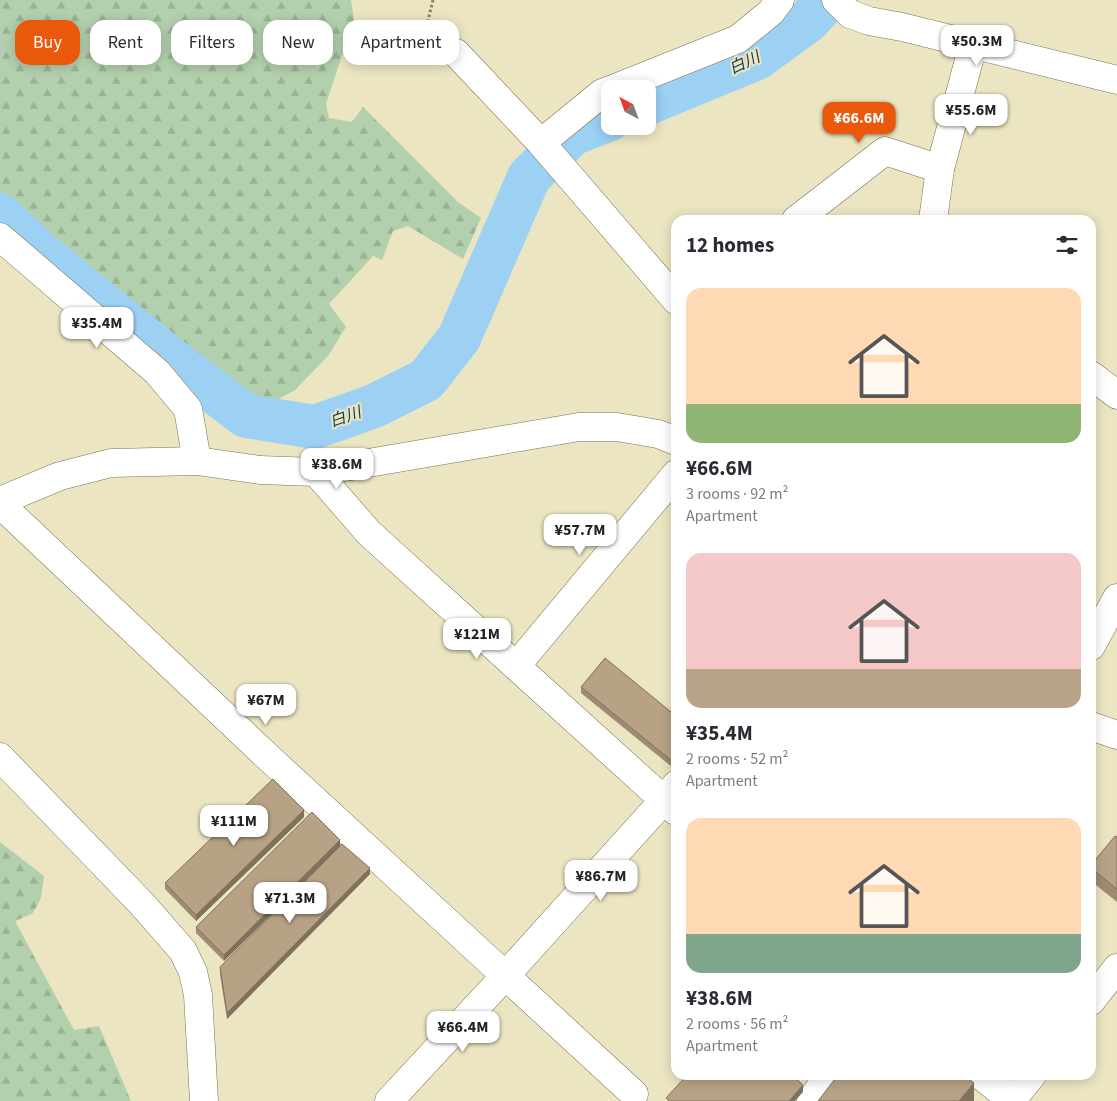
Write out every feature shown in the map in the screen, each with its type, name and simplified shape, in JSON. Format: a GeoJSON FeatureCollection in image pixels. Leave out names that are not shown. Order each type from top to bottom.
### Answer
{"type":"FeatureCollection","features":[{"type":"Feature","properties":{"kind":"street"},"geometry":{"type":"LineString","coordinates":[[634,80],[738,39],[771,12],[780,0]]}},
{"type":"Feature","properties":{"kind":"street"},"geometry":{"type":"LineString","coordinates":[[843,7],[869,21],[902,27],[1117,80]]}},
{"type":"Feature","properties":{"kind":"street"},"geometry":{"type":"LineString","coordinates":[[934,215],[940,169],[974,45]]}},
{"type":"Feature","properties":{"kind":"street"},"geometry":{"type":"LineString","coordinates":[[459,56],[541,143],[671,294]]}},
{"type":"Feature","properties":{"kind":"street"},"geometry":{"type":"LineString","coordinates":[[541,143],[601,94]]}},
{"type":"Feature","properties":{"kind":"street"},"geometry":{"type":"LineString","coordinates":[[802,215],[885,151],[940,169]]}},
{"type":"Feature","properties":{"kind":"street"},"geometry":{"type":"LineString","coordinates":[[0,237],[157,372],[188,409],[197,461]]}},
{"type":"Feature","properties":{"kind":"street"},"geometry":{"type":"LineString","coordinates":[[1096,379],[1117,395]]}},
{"type":"Feature","properties":{"kind":"street"},"geometry":{"type":"LineString","coordinates":[[635,1099],[270,759],[0,502],[60,476],[111,463],[197,461],[260,470],[316,472],[579,427],[617,427],[658,434],[671,439]]}},
{"type":"Feature","properties":{"kind":"street"},"geometry":{"type":"LineString","coordinates":[[316,472],[370,533],[516,666],[671,797]]}},
{"type":"Feature","properties":{"kind":"street"},"geometry":{"type":"LineString","coordinates":[[516,666],[671,480]]}},
{"type":"Feature","properties":{"kind":"street"},"geometry":{"type":"LineString","coordinates":[[1096,637],[1117,598]]}},
{"type":"Feature","properties":{"kind":"street"},"geometry":{"type":"LineString","coordinates":[[1096,728],[1117,735]]}},
{"type":"Feature","properties":{"kind":"street"},"geometry":{"type":"LineString","coordinates":[[0,756],[142,904],[183,951],[193,972],[198,995],[204,1101]]}},
{"type":"Feature","properties":{"kind":"street"},"geometry":{"type":"LineString","coordinates":[[389,1101],[671,799]]}},
{"type":"Feature","properties":{"kind":"street"},"geometry":{"type":"LineString","coordinates":[[1096,995],[1117,968]]}},
{"type":"Feature","properties":{"kind":"street"},"geometry":{"type":"LineString","coordinates":[[810,1101],[825,1080]]}},
{"type":"Feature","properties":{"kind":"street"},"geometry":{"type":"LineString","coordinates":[[986,1080],[1012,1100],[1028,1080]]}},
{"type":"Feature","properties":{"kind":"path"},"geometry":{"type":"LineString","coordinates":[[428,20],[432,0]]}},
{"type":"Feature","properties":{"kind":"green space"},"geometry":{"type":"Polygon","coordinates":[[[0,0],[351,0],[354,19],[343,20],[343,52],[326,104],[329,118],[352,122],[363,107],[458,202],[481,218],[463,259],[408,226],[393,231],[382,260],[373,256],[329,304],[346,327],[328,356],[295,390],[273,402],[253,403],[237,395],[155,335],[46,250],[0,208],[0,0]]]}},
{"type":"Feature","properties":{"kind":"green space"},"geometry":{"type":"Polygon","coordinates":[[[0,842],[44,876],[41,898],[33,913],[15,921],[74,1030],[99,1026],[131,1101],[0,1101],[0,842]]]}},
{"type":"Feature","properties":{"kind":"building"},"geometry":{"type":"Polygon","coordinates":[[[605,658],[671,712],[671,760],[581,687],[605,658]]]}},
{"type":"Feature","properties":{"kind":"building"},"geometry":{"type":"Polygon","coordinates":[[[273,779],[304,810],[196,915],[165,883],[273,779]]]}},
{"type":"Feature","properties":{"kind":"building"},"geometry":{"type":"Polygon","coordinates":[[[312,812],[340,840],[224,955],[196,927],[312,812]]]}},
{"type":"Feature","properties":{"kind":"building"},"geometry":{"type":"Polygon","coordinates":[[[1115,836],[1117,837],[1117,889],[1096,872],[1096,859],[1115,836]]]}},
{"type":"Feature","properties":{"kind":"building"},"geometry":{"type":"Polygon","coordinates":[[[342,844],[370,868],[227,1013],[220,967],[342,844]]]}},
{"type":"Feature","properties":{"kind":"building"},"geometry":{"type":"Polygon","coordinates":[[[682,1080],[798,1080],[803,1085],[789,1101],[669,1101],[666,1098],[682,1080]]]}},
{"type":"Feature","properties":{"kind":"building"},"geometry":{"type":"Polygon","coordinates":[[[834,1080],[970,1080],[974,1083],[959,1101],[818,1101],[834,1080]]]}},
{"type":"Feature","properties":{"kind":"waterway","name":"白川"},"geometry":{"type":"LineString","coordinates":[[656,100],[757,58],[808,21],[827,0]]}},
{"type":"Feature","properties":{"kind":"waterway","name":"白川"},"geometry":{"type":"LineString","coordinates":[[0,215],[39,252],[168,357],[246,416],[315,427],[374,406],[426,380],[459,338],[529,177],[572,134],[601,123]]}}]}
